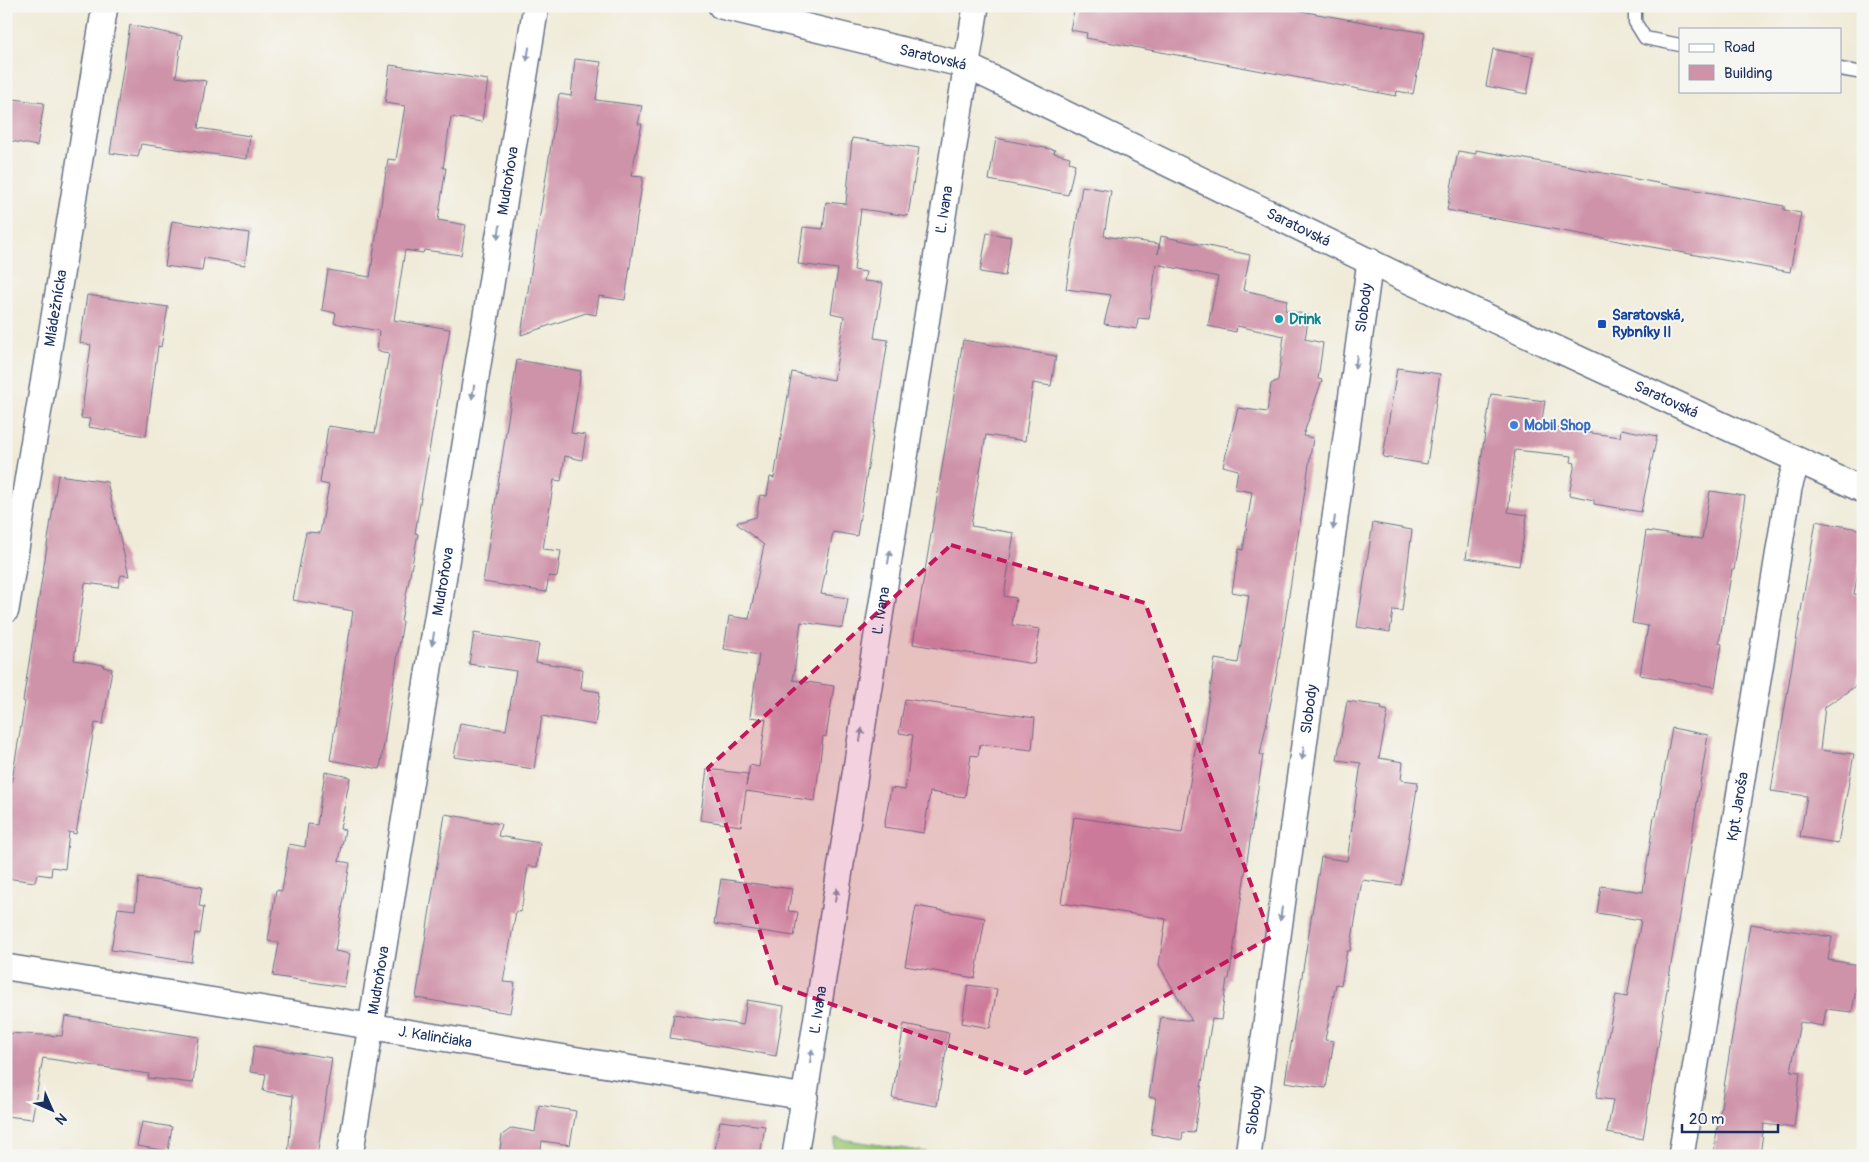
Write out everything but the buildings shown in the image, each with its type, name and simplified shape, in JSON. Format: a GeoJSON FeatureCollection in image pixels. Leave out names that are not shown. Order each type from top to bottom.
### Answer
{"type":"FeatureCollection","features":[{"type":"Feature","properties":{"kind":"street","name":"Mládežnícka"},"geometry":{"type":"LineString","coordinates":[[6,610],[105,6]]}},
{"type":"Feature","properties":{"kind":"street","name":"Mudroňova"},"geometry":{"type":"LineString","coordinates":[[350,1156],[536,6]]}},
{"type":"Feature","properties":{"kind":"street","name":"Saratovská"},"geometry":{"type":"LineString","coordinates":[[721,6],[965,65],[1370,261],[1863,490]]}},
{"type":"Feature","properties":{"kind":"street","name":"Ľ. Ivana"},"geometry":{"type":"LineString","coordinates":[[796,1156],[965,65],[976,6]]}},
{"type":"Feature","properties":{"kind":"street","name":"Slobody"},"geometry":{"type":"LineString","coordinates":[[1248,1156],[1370,261]]}},
{"type":"Feature","properties":{"kind":"street","name":"Kpt. Jaroša"},"geometry":{"type":"LineString","coordinates":[[1681,1156],[1789,488],[1797,460]]}},
{"type":"Feature","properties":{"kind":"street","name":"J. Kalinčiaka"},"geometry":{"type":"LineString","coordinates":[[6,967],[805,1097]]}},
{"type":"Feature","properties":{"kind":"lane"},"geometry":{"type":"LineString","coordinates":[[1635,6],[1635,22],[1645,38],[1679,45]]}},
{"type":"Feature","properties":{"kind":"lane"},"geometry":{"type":"LineString","coordinates":[[1842,69],[1863,73]]}},
{"type":"Feature","properties":{"kind":"highlighted area"},"geometry":{"type":"Polygon","coordinates":[[[951,545],[1145,603],[1271,937],[1026,1073],[777,985],[708,768],[951,545]]]}},
{"type":"Feature","properties":{"kind":"green space"},"geometry":{"type":"Polygon","coordinates":[[[835,1138],[952,1156],[832,1156],[835,1138]]]}},
{"type":"Feature","properties":{"kind":"place","name":"Drink"},"geometry":{"type":"Point","coordinates":[1279,319]}},
{"type":"Feature","properties":{"kind":"place","name":"Saratovská, Rybníky II"},"geometry":{"type":"Point","coordinates":[1602,324]}},
{"type":"Feature","properties":{"kind":"place","name":"Mobil Shop"},"geometry":{"type":"Point","coordinates":[1514,425]}}]}
